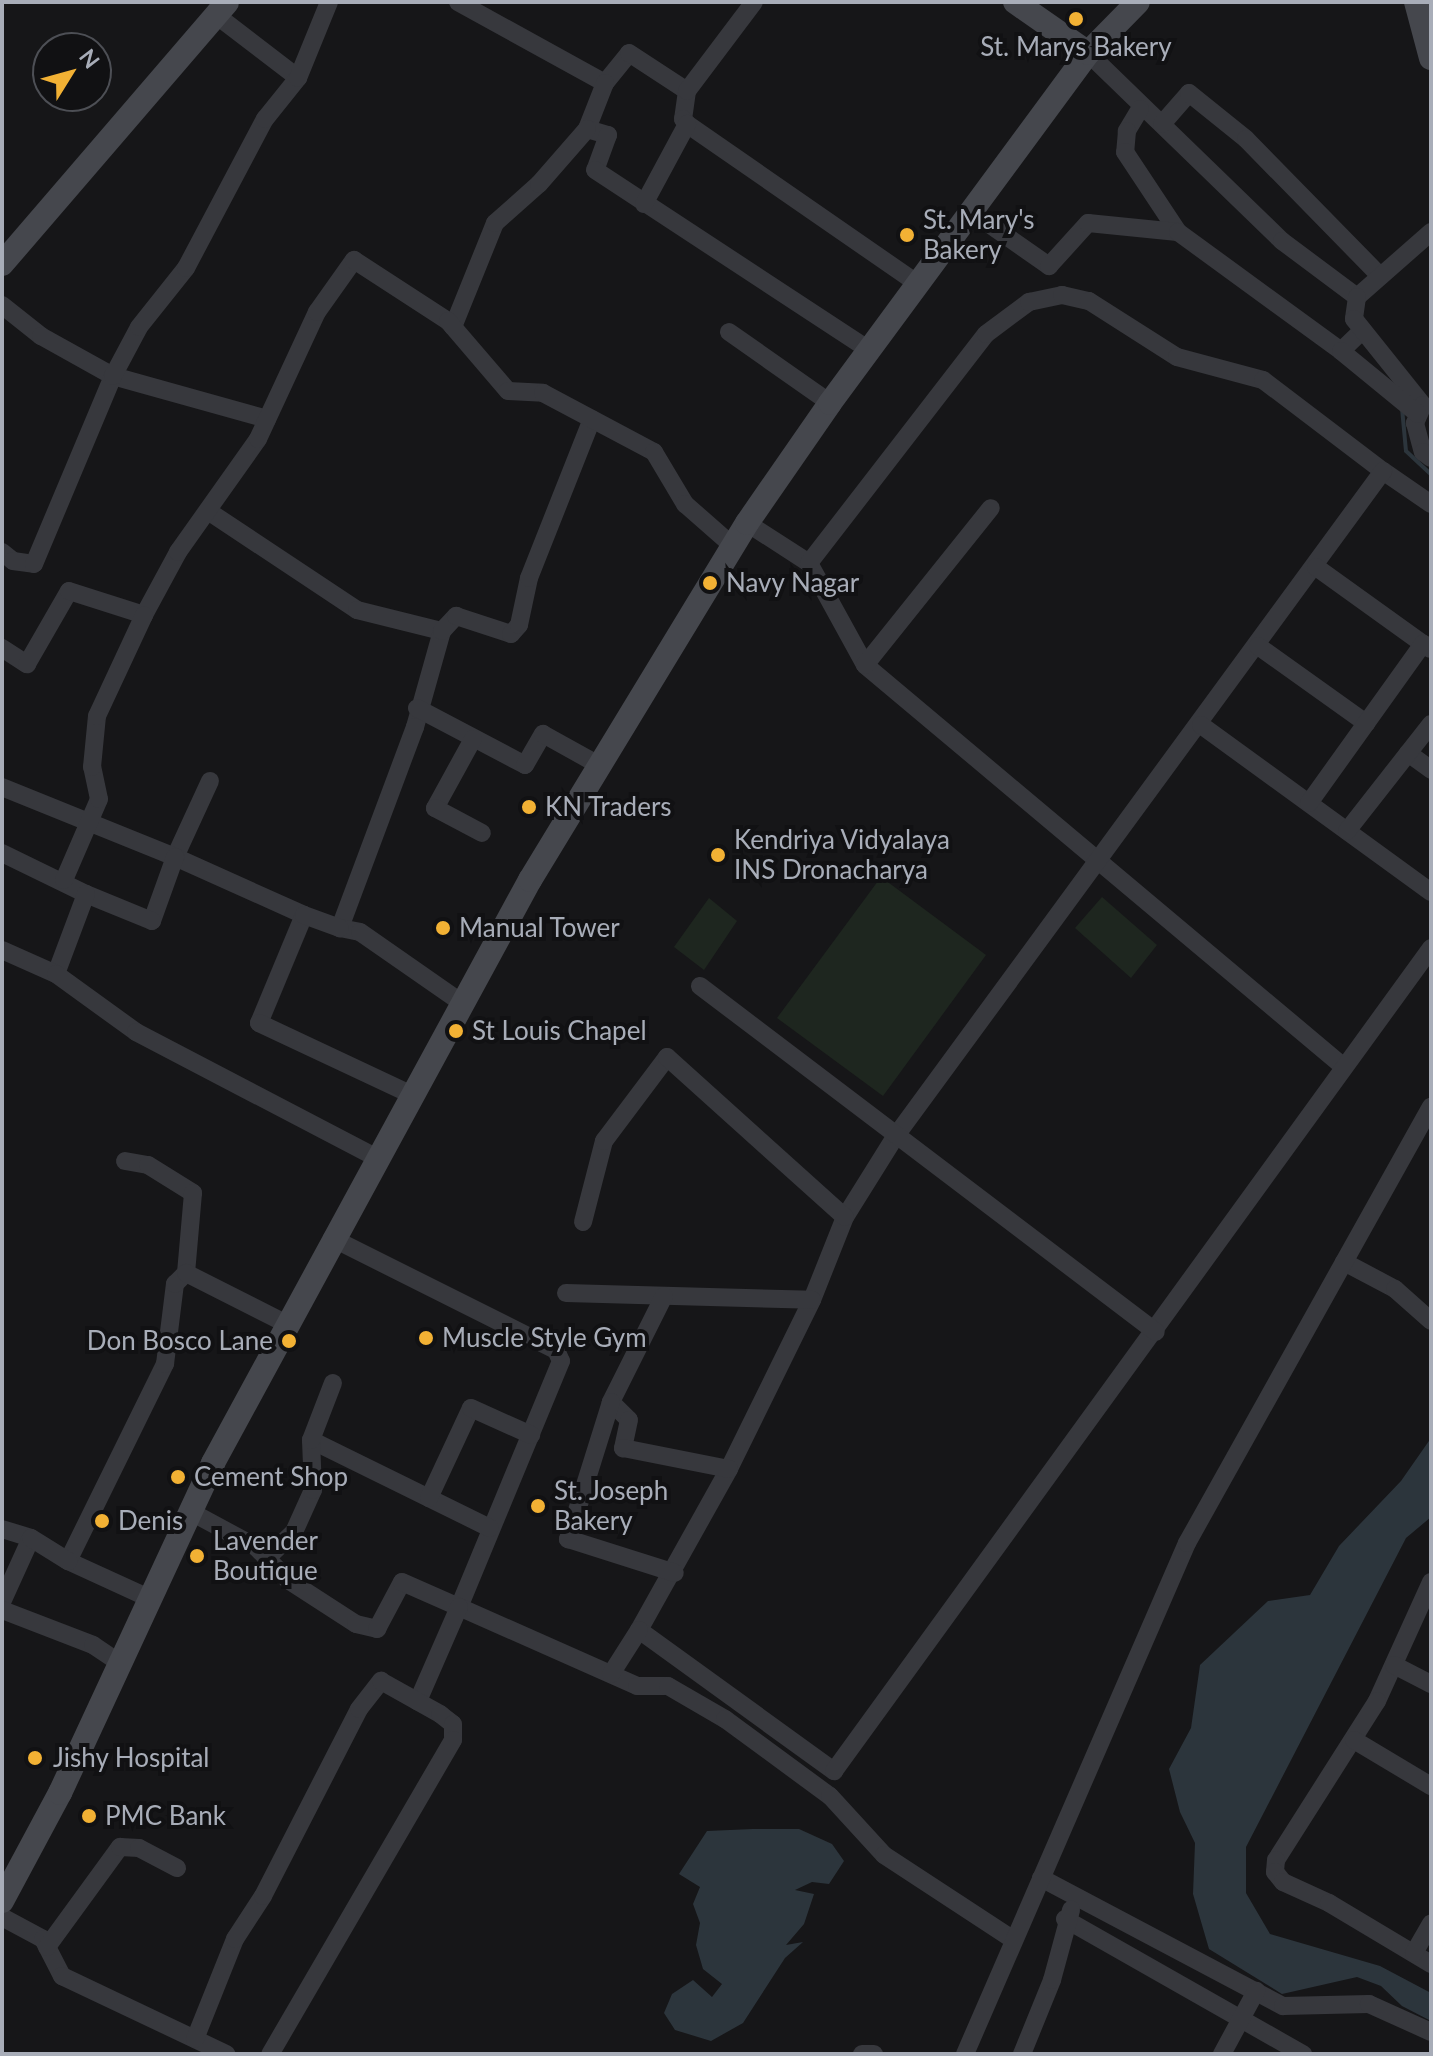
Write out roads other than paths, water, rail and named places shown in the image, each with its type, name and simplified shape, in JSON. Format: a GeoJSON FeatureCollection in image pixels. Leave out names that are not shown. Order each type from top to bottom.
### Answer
{"type":"FeatureCollection","features":[{"type":"Feature","properties":{"kind":"main road"},"geometry":{"type":"LineString","coordinates":[[1015,2],[1088,53]]}},
{"type":"Feature","properties":{"kind":"main road"},"geometry":{"type":"LineString","coordinates":[[2,1901],[191,1512],[332,1238],[599,765],[747,523],[915,282],[1088,53],[1138,2]]}},
{"type":"Feature","properties":{"kind":"main road"},"geometry":{"type":"LineString","coordinates":[[1416,2],[1431,58]]}},
{"type":"Feature","properties":{"kind":"main road"},"geometry":{"type":"LineString","coordinates":[[3,261],[221,8]]}},
{"type":"Feature","properties":{"kind":"street"},"geometry":{"type":"LineString","coordinates":[[2,552],[13,561],[34,564],[113,376],[139,327],[186,268],[265,119],[298,78],[329,2]]}},
{"type":"Feature","properties":{"kind":"street"},"geometry":{"type":"LineString","coordinates":[[458,2],[605,83]]}},
{"type":"Feature","properties":{"kind":"street"},"geometry":{"type":"LineString","coordinates":[[754,2],[687,91],[683,119],[915,282]]}},
{"type":"Feature","properties":{"kind":"street"},"geometry":{"type":"LineString","coordinates":[[221,8],[298,78]]}},
{"type":"Feature","properties":{"kind":"street"},"geometry":{"type":"LineString","coordinates":[[453,327],[495,223],[539,184],[587,129],[605,83],[629,53],[687,91]]}},
{"type":"Feature","properties":{"kind":"street"},"geometry":{"type":"LineString","coordinates":[[1088,53],[1140,109],[1162,124],[1282,241],[1357,297]]}},
{"type":"Feature","properties":{"kind":"street"},"geometry":{"type":"LineString","coordinates":[[1162,124],[1189,93],[1246,139],[1380,276]]}},
{"type":"Feature","properties":{"kind":"street"},"geometry":{"type":"LineString","coordinates":[[1140,109],[1127,131],[1125,152],[1178,232],[1341,351],[1418,414]]}},
{"type":"Feature","properties":{"kind":"street"},"geometry":{"type":"LineString","coordinates":[[644,204],[687,124]]}},
{"type":"Feature","properties":{"kind":"street"},"geometry":{"type":"LineString","coordinates":[[587,129],[608,135],[595,170],[869,350]]}},
{"type":"Feature","properties":{"kind":"street"},"geometry":{"type":"LineString","coordinates":[[969,210],[1049,266],[1088,223],[1178,232]]}},
{"type":"Feature","properties":{"kind":"street"},"geometry":{"type":"LineString","coordinates":[[1431,232],[1357,297],[1354,319],[1423,405],[1415,423],[1423,452],[1431,458]]}},
{"type":"Feature","properties":{"kind":"street"},"geometry":{"type":"LineString","coordinates":[[64,880],[91,824],[99,799],[92,767],[97,716],[144,615],[178,552],[267,419],[317,312],[354,260],[453,327],[508,391],[543,393],[654,452],[685,504],[733,546]]}},
{"type":"Feature","properties":{"kind":"street"},"geometry":{"type":"LineString","coordinates":[[809,563],[986,334],[1029,302],[1062,295],[1089,301],[1177,357],[1263,380],[1431,504]]}},
{"type":"Feature","properties":{"kind":"street"},"geometry":{"type":"LineString","coordinates":[[2,305],[41,336],[113,376],[267,419]]}},
{"type":"Feature","properties":{"kind":"street"},"geometry":{"type":"LineString","coordinates":[[1341,351],[1363,330]]}},
{"type":"Feature","properties":{"kind":"street"},"geometry":{"type":"LineString","coordinates":[[729,332],[830,403]]}},
{"type":"Feature","properties":{"kind":"street"},"geometry":{"type":"LineString","coordinates":[[340,928],[415,727],[417,708],[442,631],[456,616],[511,634],[519,625],[529,578],[592,419]]}},
{"type":"Feature","properties":{"kind":"street"},"geometry":{"type":"LineString","coordinates":[[611,1674],[675,1573],[812,1300],[845,1217],[895,1137],[1099,865],[1383,471]]}},
{"type":"Feature","properties":{"kind":"street"},"geometry":{"type":"LineString","coordinates":[[865,665],[991,508]]}},
{"type":"Feature","properties":{"kind":"street"},"geometry":{"type":"LineString","coordinates":[[208,511],[357,610],[442,631]]}},
{"type":"Feature","properties":{"kind":"street"},"geometry":{"type":"LineString","coordinates":[[747,523],[809,563],[865,665],[1099,865],[1344,1067]]}},
{"type":"Feature","properties":{"kind":"street"},"geometry":{"type":"LineString","coordinates":[[1309,803],[1366,723],[1427,647],[1316,567]]}},
{"type":"Feature","properties":{"kind":"street"},"geometry":{"type":"LineString","coordinates":[[2,648],[27,664],[69,591],[144,615]]}},
{"type":"Feature","properties":{"kind":"street"},"geometry":{"type":"LineString","coordinates":[[1258,646],[1366,723]]}},
{"type":"Feature","properties":{"kind":"street"},"geometry":{"type":"LineString","coordinates":[[417,708],[525,765],[543,734],[599,765]]}},
{"type":"Feature","properties":{"kind":"street"},"geometry":{"type":"LineString","coordinates":[[1347,831],[1431,724]]}},
{"type":"Feature","properties":{"kind":"street"},"geometry":{"type":"LineString","coordinates":[[1201,725],[1431,892]]}},
{"type":"Feature","properties":{"kind":"street"},"geometry":{"type":"LineString","coordinates":[[473,739],[435,808],[482,833]]}},
{"type":"Feature","properties":{"kind":"street"},"geometry":{"type":"LineString","coordinates":[[1408,753],[1431,770]]}},
{"type":"Feature","properties":{"kind":"street"},"geometry":{"type":"LineString","coordinates":[[2,853],[64,880],[86,894],[152,921],[175,857],[210,781]]}},
{"type":"Feature","properties":{"kind":"street"},"geometry":{"type":"LineString","coordinates":[[2,787],[175,857],[304,915],[360,932],[462,1003]]}},
{"type":"Feature","properties":{"kind":"street"},"geometry":{"type":"LineString","coordinates":[[56,974],[86,894]]}},
{"type":"Feature","properties":{"kind":"street"},"geometry":{"type":"LineString","coordinates":[[304,915],[259,1023],[412,1095]]}},
{"type":"Feature","properties":{"kind":"street"},"geometry":{"type":"LineString","coordinates":[[639,1630],[834,1771],[1156,1332],[1431,948]]}},
{"type":"Feature","properties":{"kind":"street"},"geometry":{"type":"LineString","coordinates":[[2,950],[56,974],[136,1032],[375,1157]]}},
{"type":"Feature","properties":{"kind":"street"},"geometry":{"type":"LineString","coordinates":[[700,986],[895,1137],[1156,1332]]}},
{"type":"Feature","properties":{"kind":"street"},"geometry":{"type":"LineString","coordinates":[[583,1222],[604,1141],[667,1057],[845,1217]]}},
{"type":"Feature","properties":{"kind":"street"},"geometry":{"type":"LineString","coordinates":[[965,2054],[1187,1543],[1431,1107]]}},
{"type":"Feature","properties":{"kind":"street"},"geometry":{"type":"LineString","coordinates":[[68,1561],[165,1364],[175,1284],[186,1273],[193,1193],[148,1165],[125,1161]]}},
{"type":"Feature","properties":{"kind":"street"},"geometry":{"type":"LineString","coordinates":[[332,1238],[556,1350],[559,1374],[418,1701]]}},
{"type":"Feature","properties":{"kind":"street"},"geometry":{"type":"LineString","coordinates":[[1344,1262],[1395,1289],[1431,1321]]}},
{"type":"Feature","properties":{"kind":"street"},"geometry":{"type":"LineString","coordinates":[[186,1273],[287,1324]]}},
{"type":"Feature","properties":{"kind":"street"},"geometry":{"type":"LineString","coordinates":[[566,1293],[812,1300]]}},
{"type":"Feature","properties":{"kind":"street"},"geometry":{"type":"LineString","coordinates":[[664,1296],[611,1402],[568,1539],[675,1573]]}},
{"type":"Feature","properties":{"kind":"street"},"geometry":{"type":"LineString","coordinates":[[267,1558],[294,1532],[313,1490],[311,1440],[333,1383]]}},
{"type":"Feature","properties":{"kind":"street"},"geometry":{"type":"LineString","coordinates":[[611,1402],[629,1420],[623,1448],[729,1469]]}},
{"type":"Feature","properties":{"kind":"street"},"geometry":{"type":"LineString","coordinates":[[429,1498],[471,1408],[531,1435]]}},
{"type":"Feature","properties":{"kind":"street"},"geometry":{"type":"LineString","coordinates":[[311,1440],[490,1528]]}},
{"type":"Feature","properties":{"kind":"street"},"geometry":{"type":"LineString","coordinates":[[191,1512],[267,1558],[299,1588],[367,1627],[377,1629],[402,1582],[637,1686],[668,1686],[725,1719],[830,1796],[884,1855],[1014,1940]]}},
{"type":"Feature","properties":{"kind":"street"},"geometry":{"type":"LineString","coordinates":[[2,1529],[31,1538],[68,1561],[151,1599]]}},
{"type":"Feature","properties":{"kind":"street"},"geometry":{"type":"LineString","coordinates":[[2,1602],[31,1538]]}},
{"type":"Feature","properties":{"kind":"street"},"geometry":{"type":"LineString","coordinates":[[1431,1582],[1394,1665],[1354,1740],[1276,1860],[1275,1872],[1283,1882],[1329,1903],[1431,1964]]}},
{"type":"Feature","properties":{"kind":"street"},"geometry":{"type":"LineString","coordinates":[[2,1610],[93,1645],[120,1663]]}},
{"type":"Feature","properties":{"kind":"street"},"geometry":{"type":"LineString","coordinates":[[1394,1665],[1431,1684]]}},
{"type":"Feature","properties":{"kind":"street"},"geometry":{"type":"LineString","coordinates":[[195,2039],[235,1939],[263,1896],[373,1686],[381,1681],[453,1724],[453,1740],[270,2054]]}},
{"type":"Feature","properties":{"kind":"street"},"geometry":{"type":"LineString","coordinates":[[1354,1740],[1431,1786]]}},
{"type":"Feature","properties":{"kind":"street"},"geometry":{"type":"LineString","coordinates":[[47,1947],[120,1847],[139,1848],[177,1868]]}},
{"type":"Feature","properties":{"kind":"street"},"geometry":{"type":"LineString","coordinates":[[1041,1878],[1283,2006],[1369,2004],[1431,2032]]}},
{"type":"Feature","properties":{"kind":"street"},"geometry":{"type":"LineString","coordinates":[[1022,2054],[1052,1980],[1065,1919],[1078,1898]]}},
{"type":"Feature","properties":{"kind":"street"},"geometry":{"type":"LineString","coordinates":[[2,1917],[33,1930],[47,1947],[62,1976],[226,2054]]}},
{"type":"Feature","properties":{"kind":"street"},"geometry":{"type":"LineString","coordinates":[[1065,1919],[1303,2054]]}},
{"type":"Feature","properties":{"kind":"street"},"geometry":{"type":"LineString","coordinates":[[1414,1953],[1431,1923]]}},
{"type":"Feature","properties":{"kind":"street"},"geometry":{"type":"LineString","coordinates":[[1222,2054],[1256,1991]]}},
{"type":"Feature","properties":{"kind":"street"},"geometry":{"type":"LineString","coordinates":[[862,2054],[874,2054]]}},
{"type":"Feature","properties":{"kind":"waterway"},"geometry":{"type":"LineString","coordinates":[[1402,408],[1406,451],[1431,474]]}},
{"type":"Feature","properties":{"kind":"place","name":"St. Marys Bakery"},"geometry":{"type":"Point","coordinates":[1076,19]}},
{"type":"Feature","properties":{"kind":"place","name":"St. Mary's Bakery"},"geometry":{"type":"Point","coordinates":[907,235]}},
{"type":"Feature","properties":{"kind":"place","name":"Navy Nagar"},"geometry":{"type":"Point","coordinates":[710,583]}},
{"type":"Feature","properties":{"kind":"place","name":"KN Traders"},"geometry":{"type":"Point","coordinates":[529,807]}},
{"type":"Feature","properties":{"kind":"place","name":"Kendriya Vidyalaya INS Dronacharya"},"geometry":{"type":"Point","coordinates":[718,855]}},
{"type":"Feature","properties":{"kind":"place","name":"Manual Tower"},"geometry":{"type":"Point","coordinates":[443,928]}},
{"type":"Feature","properties":{"kind":"place","name":"St Louis Chapel"},"geometry":{"type":"Point","coordinates":[456,1031]}},
{"type":"Feature","properties":{"kind":"place","name":"Muscle Style Gym"},"geometry":{"type":"Point","coordinates":[426,1338]}},
{"type":"Feature","properties":{"kind":"place","name":"Don Bosco Lane"},"geometry":{"type":"Point","coordinates":[289,1341]}},
{"type":"Feature","properties":{"kind":"place","name":"Cement Shop"},"geometry":{"type":"Point","coordinates":[178,1477]}},
{"type":"Feature","properties":{"kind":"place","name":"St. Joseph Bakery"},"geometry":{"type":"Point","coordinates":[538,1506]}},
{"type":"Feature","properties":{"kind":"place","name":"Denis"},"geometry":{"type":"Point","coordinates":[102,1521]}},
{"type":"Feature","properties":{"kind":"place","name":"Lavender Boutique"},"geometry":{"type":"Point","coordinates":[197,1556]}},
{"type":"Feature","properties":{"kind":"place","name":"Jishy Hospital"},"geometry":{"type":"Point","coordinates":[35,1758]}},
{"type":"Feature","properties":{"kind":"place","name":"PMC Bank"},"geometry":{"type":"Point","coordinates":[89,1816]}}]}
